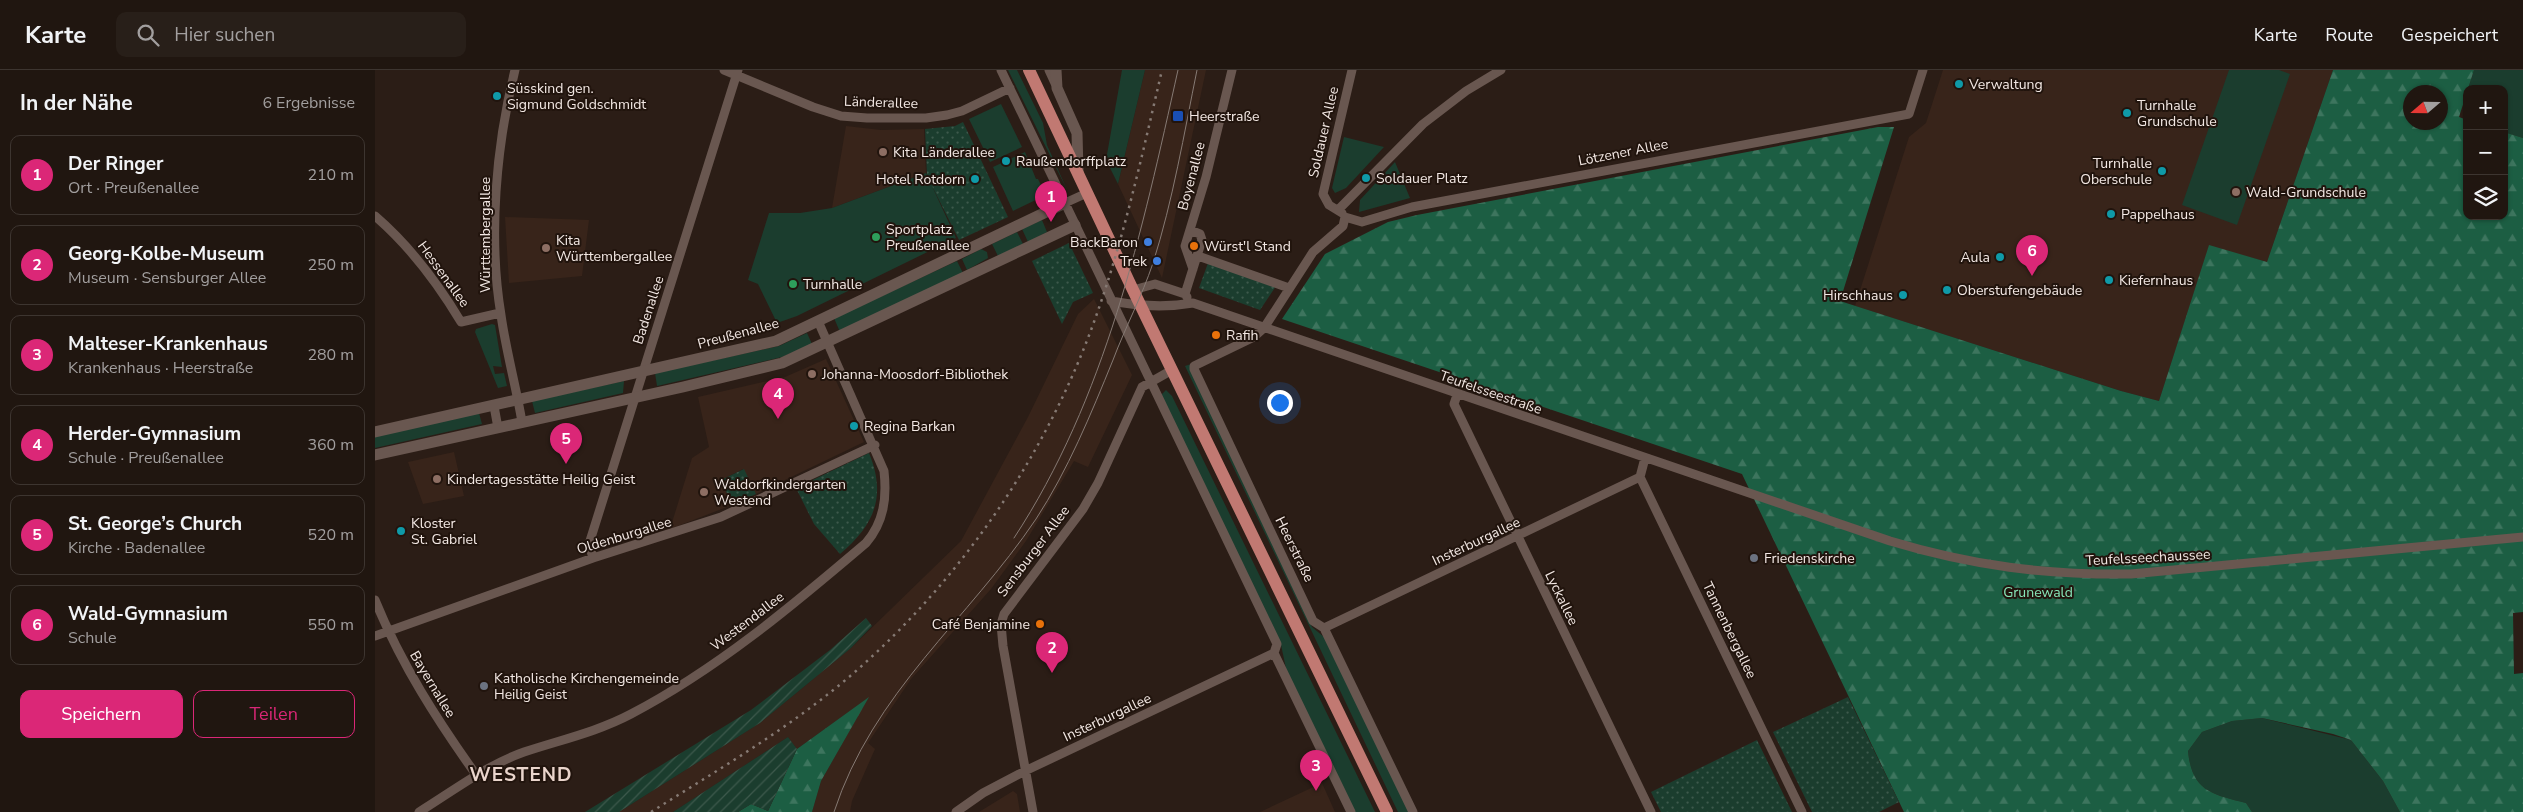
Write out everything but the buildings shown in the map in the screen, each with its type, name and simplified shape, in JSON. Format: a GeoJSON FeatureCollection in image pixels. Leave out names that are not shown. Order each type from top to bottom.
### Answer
{"type":"FeatureCollection","features":[{"type":"Feature","properties":{"kind":"main road"},"geometry":{"type":"LineString","coordinates":[[1029,70],[1133,290],[1146,306],[1147,319],[1387,812]]}},
{"type":"Feature","properties":{"kind":"street","name":"Württembergallee"},"geometry":{"type":"LineString","coordinates":[[515,70],[499,154],[496,220],[500,313],[518,400]]}},
{"type":"Feature","properties":{"kind":"street","name":"Länderallee"},"geometry":{"type":"LineString","coordinates":[[724,70],[738,73],[823,110],[841,116],[867,118],[926,118],[947,115],[962,111],[1010,88]]}},
{"type":"Feature","properties":{"kind":"street"},"geometry":{"type":"LineString","coordinates":[[1049,70],[1077,133],[1078,172]]}},
{"type":"Feature","properties":{"kind":"street"},"geometry":{"type":"LineString","coordinates":[[1056,70],[1057,88]]}},
{"type":"Feature","properties":{"kind":"street","name":"Boyenallee"},"geometry":{"type":"LineString","coordinates":[[1193,269],[1185,252],[1206,177],[1232,70]]}},
{"type":"Feature","properties":{"kind":"street","name":"Soldauer Allee"},"geometry":{"type":"LineString","coordinates":[[1341,214],[1326,202],[1323,194],[1352,70]]}},
{"type":"Feature","properties":{"kind":"street"},"geometry":{"type":"LineString","coordinates":[[1264,328],[1313,252],[1343,226],[1341,214],[1423,124],[1466,91],[1501,70]]}},
{"type":"Feature","properties":{"kind":"street","name":"Lötzener Allee"},"geometry":{"type":"LineString","coordinates":[[1341,214],[1362,222],[1412,207],[1909,114],[1923,70]]}},
{"type":"Feature","properties":{"kind":"street"},"geometry":{"type":"LineString","coordinates":[[1002,71],[1101,282],[1277,644],[1274,653],[1351,812]]}},
{"type":"Feature","properties":{"kind":"street","name":"Badenallee"},"geometry":{"type":"LineString","coordinates":[[593,558],[589,544],[738,73]]}},
{"type":"Feature","properties":{"kind":"street","name":"Preußenallee"},"geometry":{"type":"LineString","coordinates":[[375,432],[776,340],[1087,193]]}},
{"type":"Feature","properties":{"kind":"street","name":"Hessenallee"},"geometry":{"type":"LineString","coordinates":[[375,216],[414,254],[435,281],[461,322],[500,313]]}},
{"type":"Feature","properties":{"kind":"street"},"geometry":{"type":"LineString","coordinates":[[375,455],[635,398],[782,363],[1075,226]]}},
{"type":"Feature","properties":{"kind":"street","name":"Boyenallee"},"geometry":{"type":"LineString","coordinates":[[1185,294],[1198,256],[1202,236],[1190,230]]}},
{"type":"Feature","properties":{"kind":"street"},"geometry":{"type":"LineString","coordinates":[[1198,256],[1289,288]]}},
{"type":"Feature","properties":{"kind":"street","name":"Teufelsseestraße"},"geometry":{"type":"LineString","coordinates":[[1133,290],[1155,284],[1185,294],[1193,303]]}},
{"type":"Feature","properties":{"kind":"street","name":"Teufelsseestraße"},"geometry":{"type":"LineString","coordinates":[[1111,301],[1166,307],[1193,303],[1781,505]]}},
{"type":"Feature","properties":{"kind":"street","name":"Westendallee"},"geometry":{"type":"LineString","coordinates":[[419,812],[477,776],[523,753],[592,732],[631,714],[712,665],[785,611],[866,543],[875,532],[883,512],[887,493],[885,471],[875,444],[819,321]]}},
{"type":"Feature","properties":{"kind":"street","name":"Heerstraße"},"geometry":{"type":"LineString","coordinates":[[1264,328],[1255,337],[1194,366],[1194,369],[1313,621],[1324,628],[1413,812]]}},
{"type":"Feature","properties":{"kind":"street"},"geometry":{"type":"LineString","coordinates":[[1151,382],[1172,370]]}},
{"type":"Feature","properties":{"kind":"street","name":"Sensburger Allee"},"geometry":{"type":"LineString","coordinates":[[1033,812],[1003,646],[1001,624],[1004,614],[1083,509],[1098,483],[1142,387],[1151,382]]}},
{"type":"Feature","properties":{"kind":"street","name":"Lyckallee"},"geometry":{"type":"LineString","coordinates":[[1457,395],[1453,404],[1651,812]]}},
{"type":"Feature","properties":{"kind":"street"},"geometry":{"type":"LineString","coordinates":[[518,400],[522,422]]}},
{"type":"Feature","properties":{"kind":"street"},"geometry":{"type":"LineString","coordinates":[[494,406],[498,428]]}},
{"type":"Feature","properties":{"kind":"street","name":"Oldenburgallee"},"geometry":{"type":"LineString","coordinates":[[375,636],[593,558],[721,517],[875,444]]}},
{"type":"Feature","properties":{"kind":"street"},"geometry":{"type":"LineString","coordinates":[[1640,477],[1645,458]]}},
{"type":"Feature","properties":{"kind":"street","name":"Insterburgallee"},"geometry":{"type":"LineString","coordinates":[[1324,628],[1640,477]]}},
{"type":"Feature","properties":{"kind":"street","name":"Tannenbergallee"},"geometry":{"type":"LineString","coordinates":[[1640,477],[1802,812]]}},
{"type":"Feature","properties":{"kind":"street","name":"Teufelsseechaussee"},"geometry":{"type":"LineString","coordinates":[[1781,505],[1890,542],[1953,559],[2012,570],[2071,574],[2170,571],[2523,537]]}},
{"type":"Feature","properties":{"kind":"street","name":"Bayernallee"},"geometry":{"type":"LineString","coordinates":[[375,600],[388,632],[410,676],[477,776]]}},
{"type":"Feature","properties":{"kind":"street","name":"Insterburgallee"},"geometry":{"type":"LineString","coordinates":[[956,812],[983,793],[1025,772],[1274,653]]}},
{"type":"Feature","properties":{"kind":"shaded area"},"geometry":{"type":"Polygon","coordinates":[[[1145,70],[1206,70],[1162,278],[1118,184],[1145,70]]]}},
{"type":"Feature","properties":{"kind":"shaded area"},"geometry":{"type":"Polygon","coordinates":[[[1943,70],[2333,70],[2267,262],[2209,246],[2159,401],[2121,391],[1855,306],[1909,137],[1926,123],[1943,70]]]}},
{"type":"Feature","properties":{"kind":"shaded area","name":"Kita Länderallee"},"geometry":{"type":"Polygon","coordinates":[[[846,126],[881,130],[924,129],[926,173],[832,208],[846,126]]]}},
{"type":"Feature","properties":{"kind":"shaded area","name":"Kita Württembergallee"},"geometry":{"type":"Polygon","coordinates":[[[505,217],[589,220],[582,276],[509,283],[505,217]]]}},
{"type":"Feature","properties":{"kind":"shaded area"},"geometry":{"type":"Polygon","coordinates":[[[1094,299],[1132,375],[1088,467],[1074,461],[1026,541],[991,589],[911,679],[868,743],[875,749],[852,801],[850,812],[812,812],[821,781],[868,698],[797,749],[788,737],[673,812],[619,812],[760,723],[851,648],[961,541],[1028,417],[1078,314],[1094,299]]]}},
{"type":"Feature","properties":{"kind":"shaded area"},"geometry":{"type":"Polygon","coordinates":[[[826,359],[864,442],[756,494],[743,469],[721,480],[732,505],[670,529],[692,458],[709,447],[698,397],[785,377],[826,359]]]}},
{"type":"Feature","properties":{"kind":"shaded area","name":"Kindertagesstätte Heilig Geist"},"geometry":{"type":"Polygon","coordinates":[[[454,452],[464,496],[423,504],[408,462],[454,452]]]}},
{"type":"Feature","properties":{"kind":"shaded area"},"geometry":{"type":"Polygon","coordinates":[[[1322,783],[1335,812],[1260,812],[1322,783]]]}},
{"type":"Feature","properties":{"kind":"shaded area"},"geometry":{"type":"Polygon","coordinates":[[[1013,791],[1017,794],[1020,812],[979,812],[1013,791]]]}},
{"type":"Feature","properties":{"kind":"green space"},"geometry":{"type":"Polygon","coordinates":[[[1008,70],[1017,70],[1043,123],[1047,145],[1068,192],[1008,70]]]}},
{"type":"Feature","properties":{"kind":"green space"},"geometry":{"type":"Polygon","coordinates":[[[1122,70],[1145,70],[1118,184],[1106,160],[1122,70]]]}},
{"type":"Feature","properties":{"kind":"green space"},"geometry":{"type":"Polygon","coordinates":[[[2229,70],[2279,70],[2290,74],[2237,225],[2182,205],[2229,70]]]}},
{"type":"Feature","properties":{"kind":"green space","name":"Grunewald"},"geometry":{"type":"Polygon","coordinates":[[[2333,70],[2474,70],[2469,85],[2463,85],[2463,104],[2459,117],[2463,118],[2463,220],[2508,220],[2508,133],[2523,138],[2523,612],[2513,613],[2514,674],[2523,673],[2523,812],[2400,812],[2383,781],[2351,740],[2333,734],[2262,718],[2232,721],[2202,732],[2188,751],[2194,775],[2205,789],[2223,797],[2246,803],[2252,812],[1904,812],[1742,474],[1282,319],[1325,254],[1388,222],[1878,127],[1894,127],[1840,301],[2121,391],[2159,401],[2209,245],[2267,262],[2333,70]]]}},
{"type":"Feature","properties":{"kind":"green space"},"geometry":{"type":"Polygon","coordinates":[[[2474,70],[2523,70],[2523,138],[2508,133],[2508,85],[2469,85],[2474,70]]]}},
{"type":"Feature","properties":{"kind":"green space"},"geometry":{"type":"Polygon","coordinates":[[[1001,104],[1022,147],[990,162],[969,119],[1001,104]]]}},
{"type":"Feature","properties":{"kind":"green space"},"geometry":{"type":"Polygon","coordinates":[[[963,122],[1008,217],[959,240],[927,176],[925,129],[955,126],[963,122]]]}},
{"type":"Feature","properties":{"kind":"green space"},"geometry":{"type":"Polygon","coordinates":[[[1344,137],[1384,147],[1346,188],[1335,193],[1332,188],[1344,137]]]}},
{"type":"Feature","properties":{"kind":"green space"},"geometry":{"type":"Polygon","coordinates":[[[1025,152],[1036,179],[1038,179],[1046,195],[1013,211],[993,167],[1025,152]]]}},
{"type":"Feature","properties":{"kind":"green space"},"geometry":{"type":"Polygon","coordinates":[[[1395,162],[1410,198],[1359,212],[1360,200],[1395,162]]]}},
{"type":"Feature","properties":{"kind":"green space"},"geometry":{"type":"Polygon","coordinates":[[[926,173],[956,238],[797,316],[777,323],[758,284],[748,280],[769,213],[800,213],[832,208],[926,173]]]}},
{"type":"Feature","properties":{"kind":"green space"},"geometry":{"type":"Polygon","coordinates":[[[1042,220],[1047,232],[1028,242],[1022,229],[1042,220]]]}},
{"type":"Feature","properties":{"kind":"green space"},"geometry":{"type":"Polygon","coordinates":[[[1017,232],[1023,244],[998,256],[992,244],[1017,232]]]}},
{"type":"Feature","properties":{"kind":"green space"},"geometry":{"type":"Polygon","coordinates":[[[1069,243],[1093,293],[1073,302],[1062,324],[1032,261],[1069,243]]]}},
{"type":"Feature","properties":{"kind":"green space"},"geometry":{"type":"Polygon","coordinates":[[[981,249],[987,252],[988,258],[967,270],[962,259],[981,249]]]}},
{"type":"Feature","properties":{"kind":"green space"},"geometry":{"type":"Polygon","coordinates":[[[957,261],[963,273],[840,332],[834,318],[957,261]]]}},
{"type":"Feature","properties":{"kind":"green space"},"geometry":{"type":"Polygon","coordinates":[[[1208,263],[1276,286],[1260,310],[1199,288],[1208,263]]]}},
{"type":"Feature","properties":{"kind":"green space"},"geometry":{"type":"Polygon","coordinates":[[[492,324],[495,325],[502,367],[493,366],[495,374],[504,373],[507,386],[498,388],[475,332],[476,329],[492,324]]]}},
{"type":"Feature","properties":{"kind":"green space"},"geometry":{"type":"Polygon","coordinates":[[[807,333],[812,344],[782,357],[657,386],[655,373],[779,346],[807,333]]]}},
{"type":"Feature","properties":{"kind":"green space"},"geometry":{"type":"Polygon","coordinates":[[[1191,364],[1193,375],[1312,627],[1324,637],[1409,812],[1398,812],[1185,366],[1191,364]]]}},
{"type":"Feature","properties":{"kind":"green space"},"geometry":{"type":"Polygon","coordinates":[[[624,381],[623,393],[535,413],[532,401],[624,381]]]}},
{"type":"Feature","properties":{"kind":"green space"},"geometry":{"type":"Polygon","coordinates":[[[1166,390],[1172,396],[1375,812],[1354,812],[1287,673],[1281,645],[1161,395],[1166,390]]]}},
{"type":"Feature","properties":{"kind":"green space"},"geometry":{"type":"Polygon","coordinates":[[[479,413],[482,424],[375,448],[375,436],[479,413]]]}},
{"type":"Feature","properties":{"kind":"green space"},"geometry":{"type":"Polygon","coordinates":[[[869,453],[877,483],[877,497],[874,509],[869,521],[861,532],[840,554],[814,524],[796,488],[869,453]]]}},
{"type":"Feature","properties":{"kind":"green space"},"geometry":{"type":"Polygon","coordinates":[[[744,469],[756,494],[732,505],[721,480],[744,469]]]}},
{"type":"Feature","properties":{"kind":"green space"},"geometry":{"type":"Polygon","coordinates":[[[866,618],[872,626],[851,648],[760,723],[619,812],[585,812],[751,710],[830,650],[866,618]]]}},
{"type":"Feature","properties":{"kind":"green space"},"geometry":{"type":"Polygon","coordinates":[[[869,697],[821,781],[812,812],[738,812],[751,804],[768,811],[797,749],[869,697]]]}},
{"type":"Feature","properties":{"kind":"green space"},"geometry":{"type":"Polygon","coordinates":[[[1848,697],[1899,802],[1879,812],[1812,812],[1773,732],[1848,697]]]}},
{"type":"Feature","properties":{"kind":"green space"},"geometry":{"type":"Polygon","coordinates":[[[2262,718],[2351,740],[2383,781],[2400,812],[2252,812],[2246,803],[2223,797],[2205,789],[2194,775],[2188,751],[2202,732],[2232,721],[2262,718]]]}},
{"type":"Feature","properties":{"kind":"green space"},"geometry":{"type":"Polygon","coordinates":[[[788,737],[797,749],[768,811],[751,804],[738,812],[673,812],[788,737]]]}},
{"type":"Feature","properties":{"kind":"green space"},"geometry":{"type":"Polygon","coordinates":[[[1757,740],[1792,812],[1661,812],[1651,792],[1757,740]]]}},
{"type":"Feature","properties":{"kind":"tram line"},"geometry":{"type":"LineString","coordinates":[[1014,538],[1046,484],[1073,429],[1097,371],[1135,252],[1178,70]]}},
{"type":"Feature","properties":{"kind":"tram line"},"geometry":{"type":"LineString","coordinates":[[834,812],[851,769],[872,730],[924,658],[1009,556],[1036,519],[1069,461],[1153,263],[1183,143],[1197,70]]}},
{"type":"Feature","properties":{"kind":"railway"},"geometry":{"type":"LineString","coordinates":[[651,812],[782,728],[856,671],[894,636],[929,598],[962,559],[992,518],[1046,431],[1088,338],[1111,272],[1138,172],[1162,70]]}},
{"type":"Feature","properties":{"kind":"place","name":"Verwaltung"},"geometry":{"type":"Point","coordinates":[1959,84]}},
{"type":"Feature","properties":{"kind":"place","name":"Süsskind gen. Sigmund Goldschmidt"},"geometry":{"type":"Point","coordinates":[497,96]}},
{"type":"Feature","properties":{"kind":"place","name":"Turnhalle Grundschule"},"geometry":{"type":"Point","coordinates":[2127,113]}},
{"type":"Feature","properties":{"kind":"place","name":"Heerstraße"},"geometry":{"type":"Point","coordinates":[1178,116]}},
{"type":"Feature","properties":{"kind":"place","name":"Kita Länderallee"},"geometry":{"type":"Point","coordinates":[883,152]}},
{"type":"Feature","properties":{"kind":"place","name":"Raußendorffplatz"},"geometry":{"type":"Point","coordinates":[1006,161]}},
{"type":"Feature","properties":{"kind":"place","name":"Turnhalle Oberschule"},"geometry":{"type":"Point","coordinates":[2162,171]}},
{"type":"Feature","properties":{"kind":"place","name":"Soldauer Platz"},"geometry":{"type":"Point","coordinates":[1366,178]}},
{"type":"Feature","properties":{"kind":"place","name":"Hotel Rotdorn"},"geometry":{"type":"Point","coordinates":[975,179]}},
{"type":"Feature","properties":{"kind":"place","name":"Wald-Grundschule"},"geometry":{"type":"Point","coordinates":[2236,192]}},
{"type":"Feature","properties":{"kind":"place","name":"Pappelhaus"},"geometry":{"type":"Point","coordinates":[2111,214]}},
{"type":"Feature","properties":{"kind":"place","name":"Der Ringer"},"geometry":{"type":"Point","coordinates":[1051,222]}},
{"type":"Feature","properties":{"kind":"place","name":"Sportplatz Preußenallee"},"geometry":{"type":"Point","coordinates":[876,237]}},
{"type":"Feature","properties":{"kind":"place","name":"BackBaron"},"geometry":{"type":"Point","coordinates":[1148,242]}},
{"type":"Feature","properties":{"kind":"place","name":"Würst'l Stand"},"geometry":{"type":"Point","coordinates":[1194,246]}},
{"type":"Feature","properties":{"kind":"place","name":"Kita Württembergallee"},"geometry":{"type":"Point","coordinates":[546,248]}},
{"type":"Feature","properties":{"kind":"place","name":"Aula"},"geometry":{"type":"Point","coordinates":[2000,257]}},
{"type":"Feature","properties":{"kind":"place","name":"Trek"},"geometry":{"type":"Point","coordinates":[1157,261]}},
{"type":"Feature","properties":{"kind":"place","name":"Wald-Gymnasium"},"geometry":{"type":"Point","coordinates":[2032,276]}},
{"type":"Feature","properties":{"kind":"place","name":"Kiefernhaus"},"geometry":{"type":"Point","coordinates":[2109,280]}},
{"type":"Feature","properties":{"kind":"place","name":"Turnhalle"},"geometry":{"type":"Point","coordinates":[793,284]}},
{"type":"Feature","properties":{"kind":"place","name":"Oberstufengebäude"},"geometry":{"type":"Point","coordinates":[1947,290]}},
{"type":"Feature","properties":{"kind":"place","name":"Hirschhaus"},"geometry":{"type":"Point","coordinates":[1903,295]}},
{"type":"Feature","properties":{"kind":"place","name":"Rafih"},"geometry":{"type":"Point","coordinates":[1216,335]}},
{"type":"Feature","properties":{"kind":"place","name":"Johanna-Moosdorf-Bibliothek"},"geometry":{"type":"Point","coordinates":[812,374]}},
{"type":"Feature","properties":{"kind":"place","name":"Herder-Gymnasium"},"geometry":{"type":"Point","coordinates":[778,419]}},
{"type":"Feature","properties":{"kind":"place","name":"Regina Barkan"},"geometry":{"type":"Point","coordinates":[854,426]}},
{"type":"Feature","properties":{"kind":"place","name":"St. George’s Church"},"geometry":{"type":"Point","coordinates":[566,464]}},
{"type":"Feature","properties":{"kind":"place","name":"Kindertagesstätte Heilig Geist"},"geometry":{"type":"Point","coordinates":[437,479]}},
{"type":"Feature","properties":{"kind":"place","name":"Waldorfkindergarten Westend"},"geometry":{"type":"Point","coordinates":[704,492]}},
{"type":"Feature","properties":{"kind":"place","name":"Kloster St. Gabriel"},"geometry":{"type":"Point","coordinates":[401,531]}},
{"type":"Feature","properties":{"kind":"place","name":"Friedenskirche"},"geometry":{"type":"Point","coordinates":[1754,558]}},
{"type":"Feature","properties":{"kind":"place","name":"Café Benjamine"},"geometry":{"type":"Point","coordinates":[1040,624]}},
{"type":"Feature","properties":{"kind":"place","name":"Georg-Kolbe-Museum"},"geometry":{"type":"Point","coordinates":[1052,673]}},
{"type":"Feature","properties":{"kind":"place","name":"Katholische Kirchengemeinde Heilig Geist"},"geometry":{"type":"Point","coordinates":[484,686]}},
{"type":"Feature","properties":{"kind":"place","name":"Malteser-Krankenhaus"},"geometry":{"type":"Point","coordinates":[1316,791]}},
{"type":"Feature","properties":{"kind":"district","name":"WESTEND"},"geometry":{"type":"Point","coordinates":[521,774]}}]}
